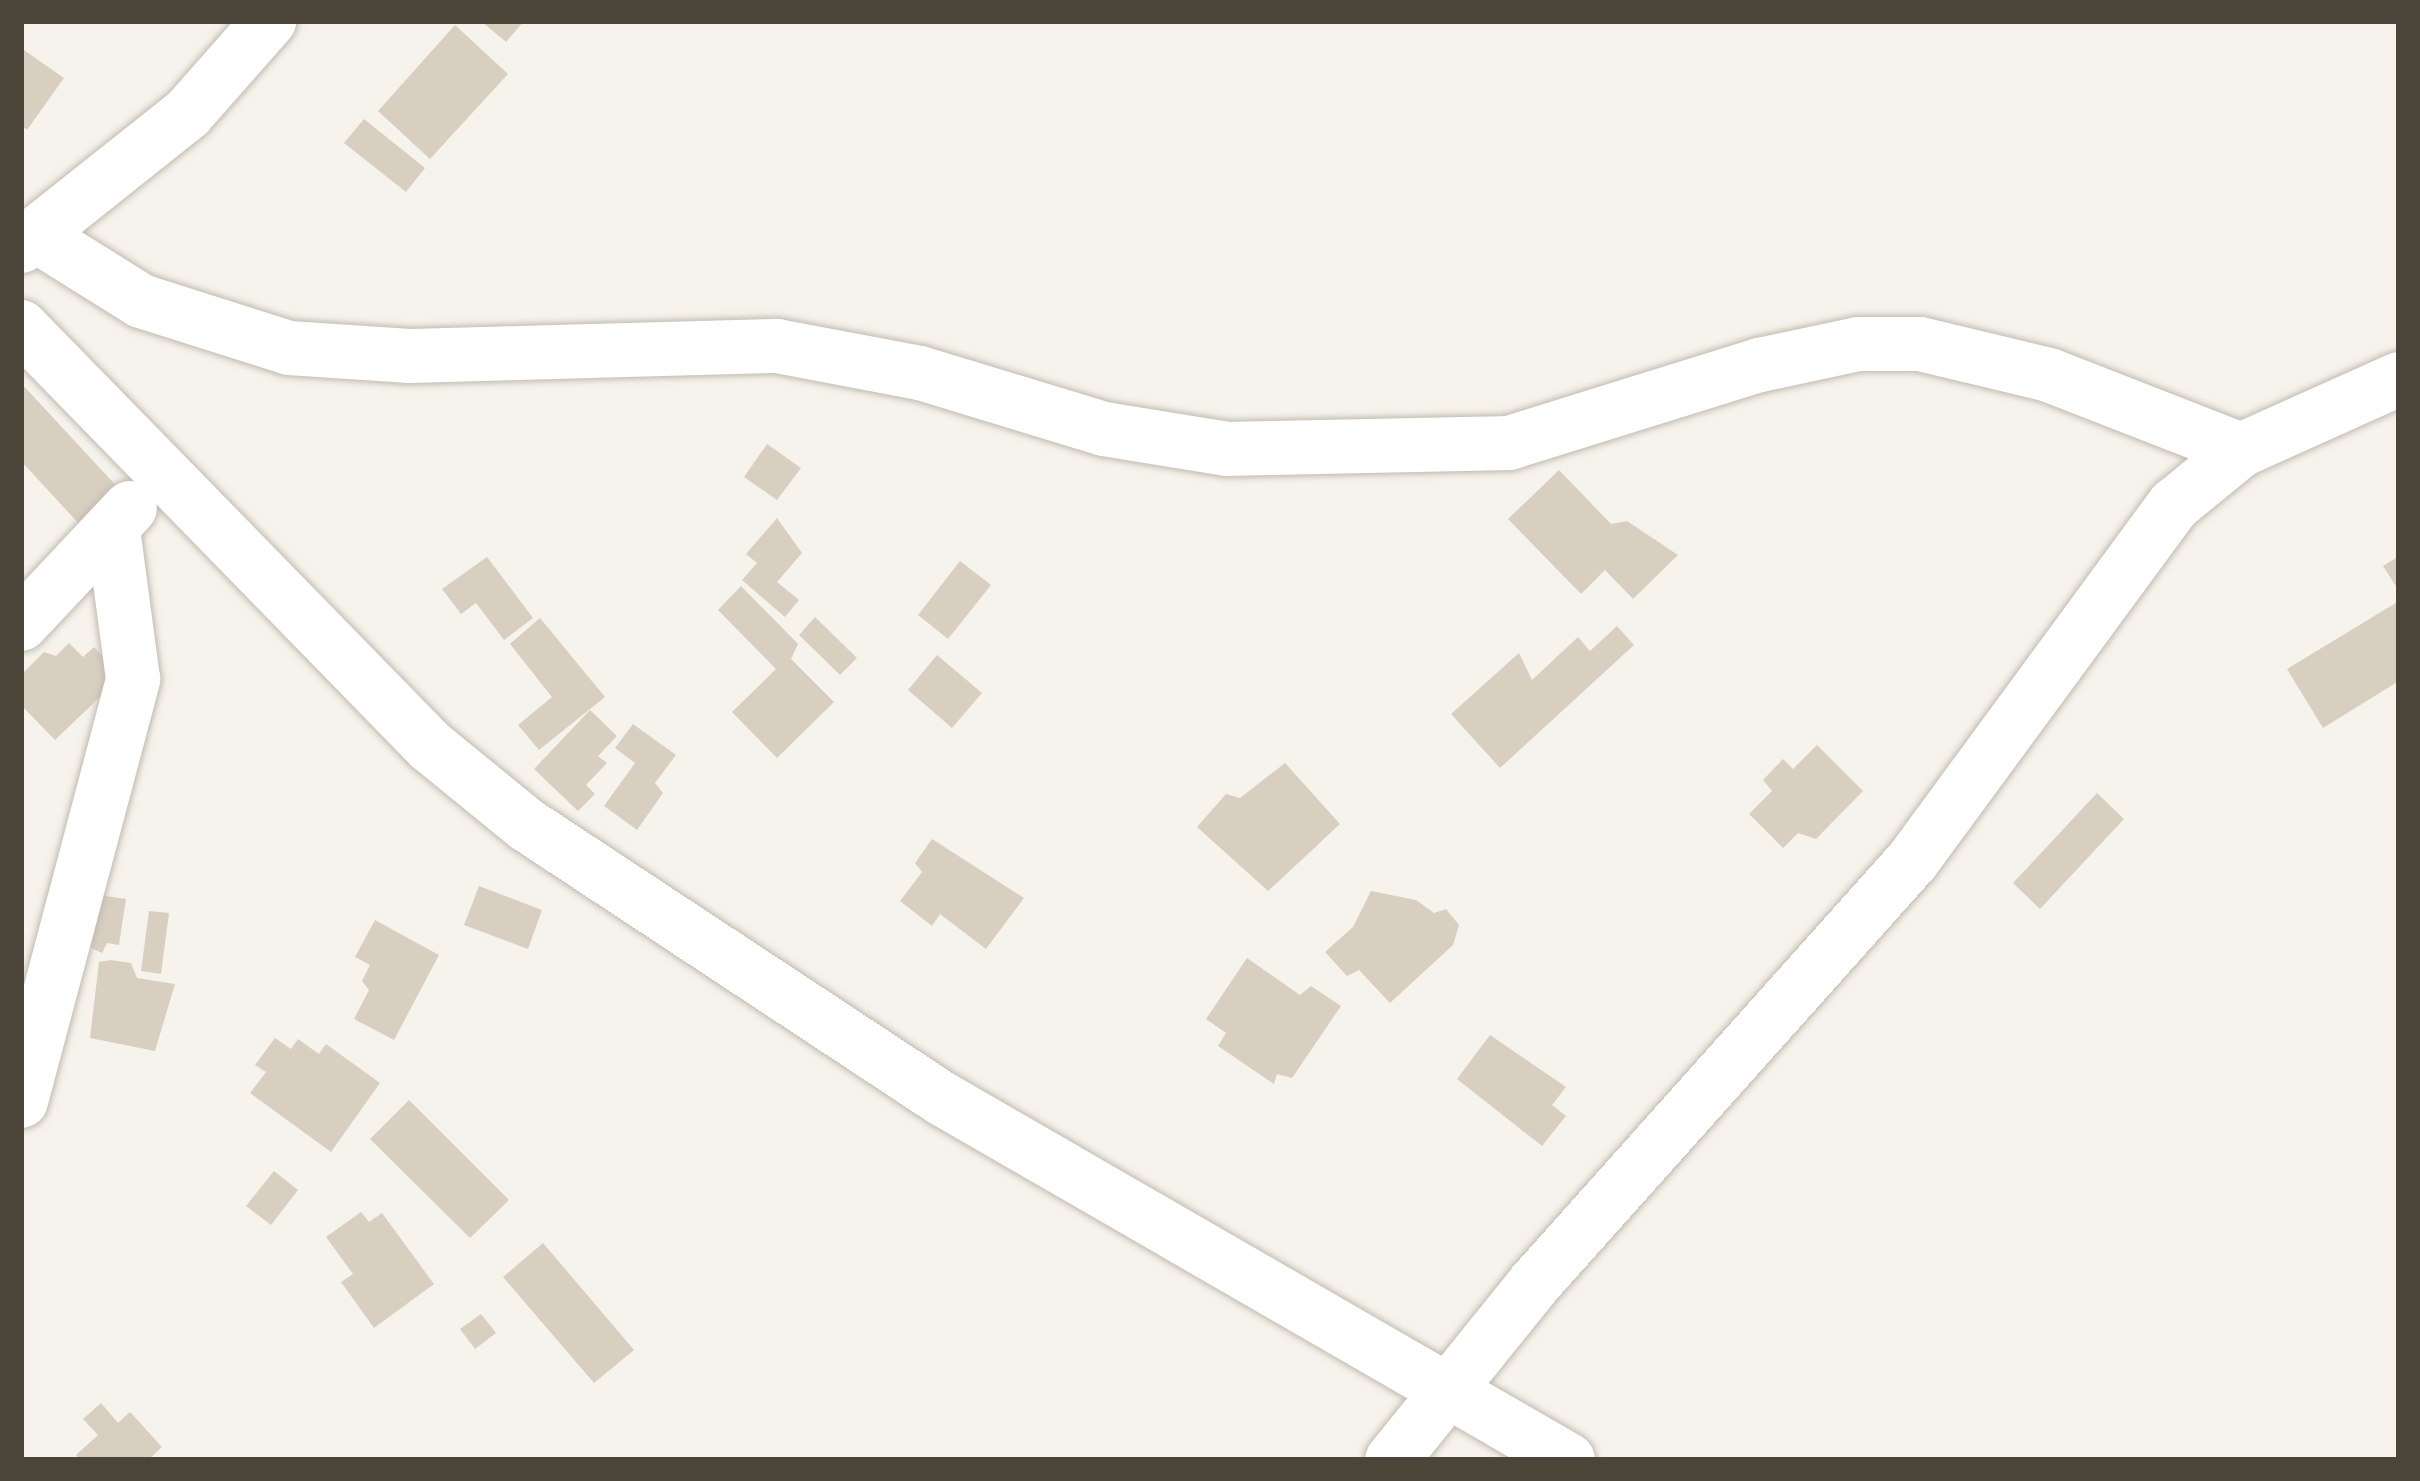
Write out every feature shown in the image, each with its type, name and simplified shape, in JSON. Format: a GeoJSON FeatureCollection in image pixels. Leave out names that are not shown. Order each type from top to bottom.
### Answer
{"type":"FeatureCollection","features":[{"type":"Feature","properties":{"kind":"street"},"geometry":{"type":"LineString","coordinates":[[268,21],[188,113],[29,241],[141,301],[289,348],[410,356],[777,346],[920,373],[1104,429],[1227,449],[1509,442],[1760,365],[1858,344],[1920,344],[2048,375],[2241,450]]}},
{"type":"Feature","properties":{"kind":"street"},"geometry":{"type":"LineString","coordinates":[[21,328],[430,746],[527,825],[941,1098],[1444,1394],[1568,1460]]}},
{"type":"Feature","properties":{"kind":"street"},"geometry":{"type":"LineString","coordinates":[[1392,1460],[1444,1394],[1913,860],[2174,506],[2241,450],[2399,379]]}},
{"type":"Feature","properties":{"kind":"street"},"geometry":{"type":"LineString","coordinates":[[21,624],[113,529],[161,468]]}},
{"type":"Feature","properties":{"kind":"street"},"geometry":{"type":"LineString","coordinates":[[21,1101],[133,679],[113,529]]}},
{"type":"Feature","properties":{"kind":"building"},"geometry":{"type":"Polygon","coordinates":[[[481,21],[524,21],[506,42],[481,21]]]}},
{"type":"Feature","properties":{"kind":"building"},"geometry":{"type":"Polygon","coordinates":[[[455,25],[508,74],[430,159],[378,111],[455,25]]]}},
{"type":"Feature","properties":{"kind":"building"},"geometry":{"type":"Polygon","coordinates":[[[21,48],[64,78],[27,130],[21,125],[21,48]]]}},
{"type":"Feature","properties":{"kind":"building"},"geometry":{"type":"Polygon","coordinates":[[[364,119],[425,168],[406,192],[344,143],[364,119]]]}},
{"type":"Feature","properties":{"kind":"building"},"geometry":{"type":"Polygon","coordinates":[[[21,383],[122,492],[82,527],[21,461],[21,383]]]}},
{"type":"Feature","properties":{"kind":"building"},"geometry":{"type":"Polygon","coordinates":[[[767,444],[801,468],[777,500],[744,477],[767,444]]]}},
{"type":"Feature","properties":{"kind":"building"},"geometry":{"type":"Polygon","coordinates":[[[1559,470],[1611,524],[1627,521],[1678,555],[1633,599],[1605,570],[1581,594],[1508,519],[1559,470]]]}},
{"type":"Feature","properties":{"kind":"building"},"geometry":{"type":"Polygon","coordinates":[[[777,518],[802,553],[777,582],[799,600],[785,617],[742,580],[757,563],[746,554],[777,518]]]}},
{"type":"Feature","properties":{"kind":"building"},"geometry":{"type":"Polygon","coordinates":[[[2399,556],[2399,591],[2383,566],[2399,556]]]}},
{"type":"Feature","properties":{"kind":"building"},"geometry":{"type":"Polygon","coordinates":[[[487,557],[533,618],[504,640],[476,603],[461,614],[442,589],[487,557]]]}},
{"type":"Feature","properties":{"kind":"building"},"geometry":{"type":"Polygon","coordinates":[[[960,561],[991,585],[948,639],[918,615],[960,561]]]}},
{"type":"Feature","properties":{"kind":"building"},"geometry":{"type":"Polygon","coordinates":[[[741,586],[798,644],[791,659],[834,702],[777,758],[732,712],[776,669],[718,610],[741,586]]]}},
{"type":"Feature","properties":{"kind":"building"},"geometry":{"type":"Polygon","coordinates":[[[2399,601],[2399,681],[2323,728],[2287,669],[2399,601]]]}},
{"type":"Feature","properties":{"kind":"building"},"geometry":{"type":"Polygon","coordinates":[[[815,617],[857,658],[840,675],[799,635],[815,617]]]}},
{"type":"Feature","properties":{"kind":"building"},"geometry":{"type":"Polygon","coordinates":[[[540,618],[605,697],[539,750],[518,725],[552,697],[510,644],[540,618]]]}},
{"type":"Feature","properties":{"kind":"building"},"geometry":{"type":"Polygon","coordinates":[[[1617,626],[1634,645],[1500,768],[1451,714],[1519,653],[1532,680],[1578,637],[1590,651],[1617,626]]]}},
{"type":"Feature","properties":{"kind":"building"},"geometry":{"type":"Polygon","coordinates":[[[69,643],[83,657],[94,647],[122,676],[55,740],[21,705],[21,675],[44,652],[56,656],[69,643]]]}},
{"type":"Feature","properties":{"kind":"building"},"geometry":{"type":"Polygon","coordinates":[[[937,655],[982,693],[952,728],[908,690],[937,655]]]}},
{"type":"Feature","properties":{"kind":"building"},"geometry":{"type":"Polygon","coordinates":[[[590,710],[617,736],[598,756],[607,763],[586,785],[595,794],[578,811],[534,769],[590,710]]]}},
{"type":"Feature","properties":{"kind":"building"},"geometry":{"type":"Polygon","coordinates":[[[633,724],[676,755],[655,783],[663,793],[637,830],[604,806],[635,763],[615,748],[633,724]]]}},
{"type":"Feature","properties":{"kind":"building"},"geometry":{"type":"Polygon","coordinates":[[[1817,745],[1863,791],[1816,839],[1798,833],[1783,848],[1749,814],[1772,791],[1763,780],[1783,759],[1793,769],[1817,745]]]}},
{"type":"Feature","properties":{"kind":"building"},"geometry":{"type":"Polygon","coordinates":[[[1285,763],[1340,824],[1268,891],[1197,827],[1226,794],[1240,798],[1285,763]]]}},
{"type":"Feature","properties":{"kind":"building"},"geometry":{"type":"Polygon","coordinates":[[[2097,793],[2124,819],[2040,909],[2013,883],[2097,793]]]}},
{"type":"Feature","properties":{"kind":"building"},"geometry":{"type":"Polygon","coordinates":[[[932,839],[1024,898],[986,949],[940,914],[932,926],[900,901],[922,872],[915,863],[932,839]]]}},
{"type":"Feature","properties":{"kind":"building"},"geometry":{"type":"Polygon","coordinates":[[[479,886],[542,910],[528,949],[464,925],[479,886]]]}},
{"type":"Feature","properties":{"kind":"building"},"geometry":{"type":"Polygon","coordinates":[[[1371,891],[1416,900],[1434,913],[1446,909],[1459,925],[1453,945],[1390,1003],[1359,970],[1347,976],[1325,952],[1353,927],[1371,891]]]}},
{"type":"Feature","properties":{"kind":"building"},"geometry":{"type":"Polygon","coordinates":[[[99,895],[126,899],[119,945],[107,943],[102,953],[91,948],[99,895]]]}},
{"type":"Feature","properties":{"kind":"building"},"geometry":{"type":"Polygon","coordinates":[[[149,911],[169,913],[161,974],[141,971],[149,911]]]}},
{"type":"Feature","properties":{"kind":"building"},"geometry":{"type":"Polygon","coordinates":[[[375,920],[439,955],[394,1040],[354,1019],[369,990],[362,981],[370,965],[355,957],[375,920]]]}},
{"type":"Feature","properties":{"kind":"building"},"geometry":{"type":"Polygon","coordinates":[[[1247,958],[1300,995],[1311,986],[1341,1006],[1292,1078],[1277,1074],[1274,1084],[1218,1046],[1226,1033],[1206,1019],[1247,958]]]}},
{"type":"Feature","properties":{"kind":"building"},"geometry":{"type":"Polygon","coordinates":[[[99,962],[131,963],[137,978],[175,984],[155,1051],[90,1038],[99,962]]]}},
{"type":"Feature","properties":{"kind":"building"},"geometry":{"type":"Polygon","coordinates":[[[1490,1035],[1566,1087],[1552,1105],[1566,1116],[1542,1146],[1457,1079],[1490,1035]]]}},
{"type":"Feature","properties":{"kind":"building"},"geometry":{"type":"Polygon","coordinates":[[[275,1038],[291,1049],[298,1039],[319,1054],[326,1044],[380,1083],[331,1152],[250,1093],[266,1072],[255,1065],[275,1038]]]}},
{"type":"Feature","properties":{"kind":"building"},"geometry":{"type":"Polygon","coordinates":[[[409,1100],[509,1200],[470,1238],[370,1139],[409,1100]]]}},
{"type":"Feature","properties":{"kind":"building"},"geometry":{"type":"Polygon","coordinates":[[[274,1171],[298,1190],[271,1225],[246,1206],[274,1171]]]}},
{"type":"Feature","properties":{"kind":"building"},"geometry":{"type":"Polygon","coordinates":[[[361,1212],[369,1222],[382,1213],[434,1284],[374,1328],[341,1282],[353,1274],[326,1237],[361,1212]]]}},
{"type":"Feature","properties":{"kind":"building"},"geometry":{"type":"Polygon","coordinates":[[[543,1243],[634,1350],[594,1383],[503,1277],[543,1243]]]}},
{"type":"Feature","properties":{"kind":"building"},"geometry":{"type":"Polygon","coordinates":[[[481,1314],[496,1333],[475,1349],[460,1329],[481,1314]]]}},
{"type":"Feature","properties":{"kind":"building"},"geometry":{"type":"Polygon","coordinates":[[[101,1403],[118,1423],[130,1412],[162,1447],[148,1460],[80,1460],[76,1455],[98,1435],[83,1419],[101,1403]]]}}]}
